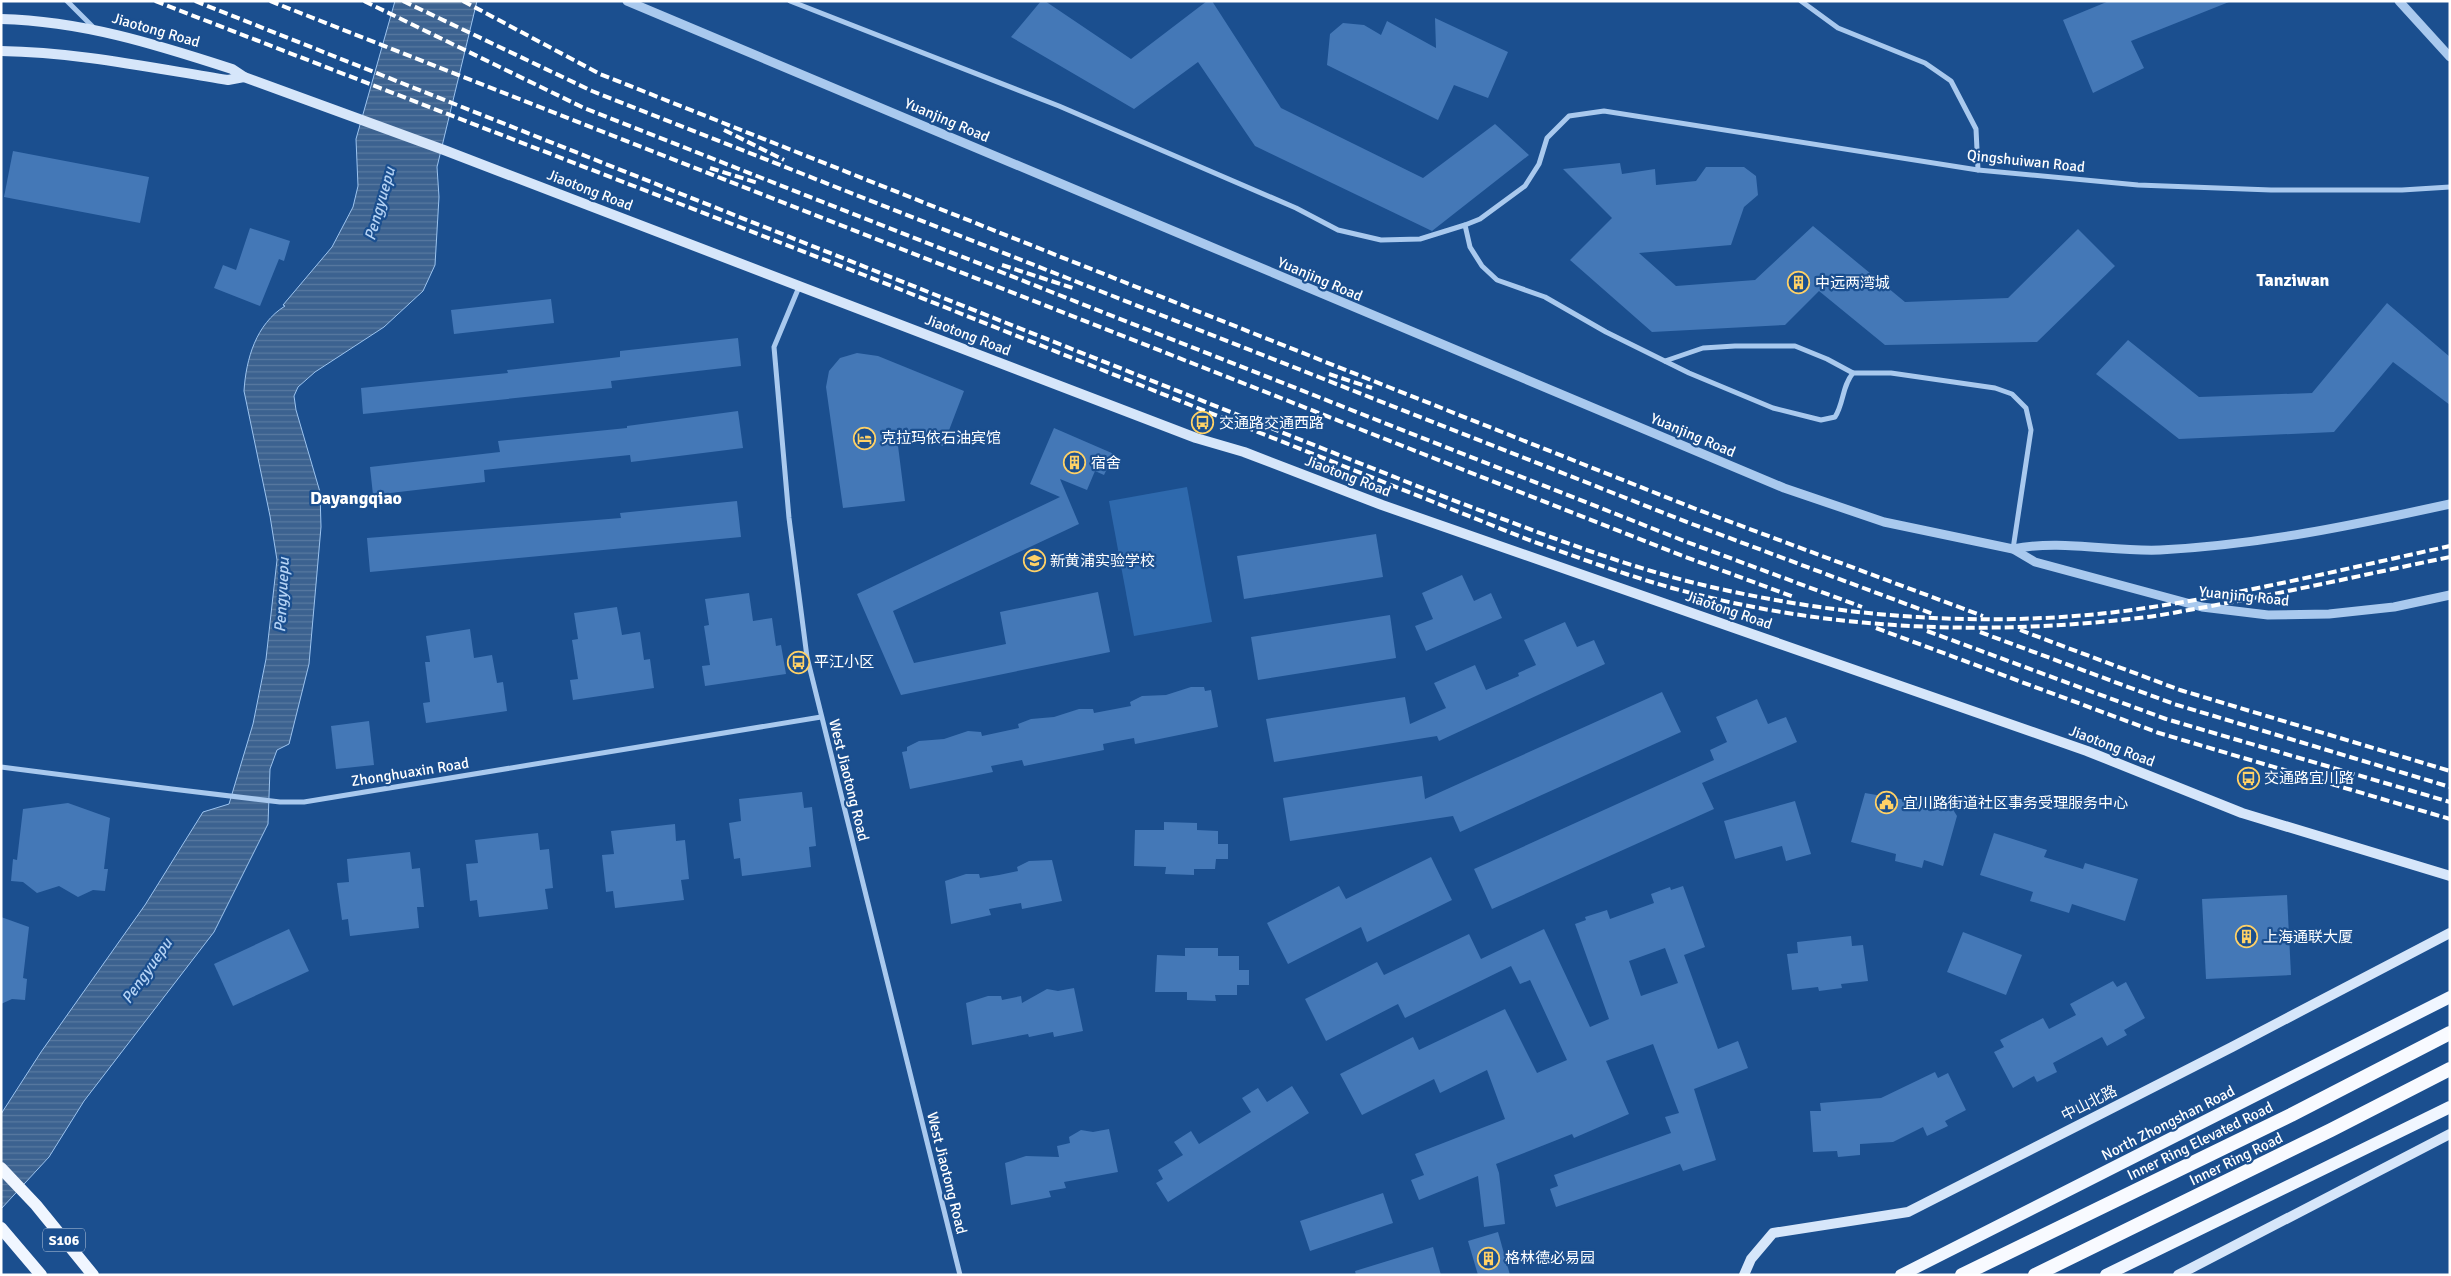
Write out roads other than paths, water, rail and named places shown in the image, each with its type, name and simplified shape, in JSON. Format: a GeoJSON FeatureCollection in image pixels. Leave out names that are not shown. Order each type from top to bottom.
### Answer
{"type":"FeatureCollection","features":[{"type":"Feature","properties":{"kind":"highway","name":"Inner Ring Elevated Road"},"geometry":{"type":"LineString","coordinates":[[1962,1275],[2291,1115],[2450,1033]]}},
{"type":"Feature","properties":{"kind":"highway","name":"Inner Ring Road"},"geometry":{"type":"LineString","coordinates":[[2035,1275],[2331,1130],[2450,1069]]}},
{"type":"Feature","properties":{"kind":"main road"},"geometry":{"type":"LineString","coordinates":[[1,19],[56,22],[94,28]]}},
{"type":"Feature","properties":{"kind":"main road","name":"Jiaotong Road"},"geometry":{"type":"LineString","coordinates":[[94,28],[144,41],[223,66],[244,77],[444,150],[1196,438],[1244,452],[1382,505],[2087,751],[2242,814],[2450,876]]}},
{"type":"Feature","properties":{"kind":"main road","name":"Jiaotong Road"},"geometry":{"type":"LineString","coordinates":[[1,51],[54,53],[228,80],[244,77]]}},
{"type":"Feature","properties":{"kind":"main road","name":"中山北路"},"geometry":{"type":"LineString","coordinates":[[1744,1275],[1751,1259],[1773,1233],[1908,1212],[2232,1047],[2450,933]]}},
{"type":"Feature","properties":{"kind":"main road","name":"North Zhongshan Road"},"geometry":{"type":"LineString","coordinates":[[1901,1275],[2292,1079],[2450,997]]}},
{"type":"Feature","properties":{"kind":"main road"},"geometry":{"type":"LineString","coordinates":[[2106,1275],[2336,1164],[2450,1106]]}},
{"type":"Feature","properties":{"kind":"main road"},"geometry":{"type":"LineString","coordinates":[[2178,1275],[2450,1134]]}},
{"type":"Feature","properties":{"kind":"main road","name":"S106"},"geometry":{"type":"LineString","coordinates":[[1,1168],[36,1205],[93,1275]]}},
{"type":"Feature","properties":{"kind":"main road","name":"S106"},"geometry":{"type":"LineString","coordinates":[[2,1229],[40,1275]]}},
{"type":"Feature","properties":{"kind":"street","name":"Jiaotong Road"},"geometry":{"type":"LineString","coordinates":[[67,1],[94,28]]}},
{"type":"Feature","properties":{"kind":"street","name":"Yuanjing Road"},"geometry":{"type":"LineString","coordinates":[[627,1],[1784,488],[1884,522],[2013,549],[2035,562],[2202,607],[2268,614],[2329,614],[2394,607],[2450,595]]}},
{"type":"Feature","properties":{"kind":"street","name":"Qingshuiwan Road"},"geometry":{"type":"LineString","coordinates":[[790,1],[1059,106],[1296,208],[1338,230],[1381,240],[1420,239],[1480,219],[1525,186],[1539,164],[1547,138],[1569,116],[1604,111],[1978,170],[2138,185],[2270,190],[2402,190],[2450,187]]}},
{"type":"Feature","properties":{"kind":"street"},"geometry":{"type":"LineString","coordinates":[[1801,1],[1838,28],[1925,63],[1951,81],[1976,129],[1978,170]]}},
{"type":"Feature","properties":{"kind":"street"},"geometry":{"type":"LineString","coordinates":[[2399,1],[2450,57]]}},
{"type":"Feature","properties":{"kind":"street"},"geometry":{"type":"LineString","coordinates":[[1465,225],[1470,247],[1482,266],[1497,280],[1545,297],[1606,332],[1665,361],[1773,408],[1821,420],[1835,418],[1841,408],[1847,380],[1853,373]]}},
{"type":"Feature","properties":{"kind":"street","name":"West Jiaotong Road"},"geometry":{"type":"LineString","coordinates":[[800,286],[774,347],[789,518],[800,614],[807,657],[821,717],[960,1275]]}},
{"type":"Feature","properties":{"kind":"street"},"geometry":{"type":"LineString","coordinates":[[1665,361],[1703,348],[1795,346],[1827,359],[1853,373],[1891,373],[1995,388],[2012,394],[2026,408],[2031,430],[2013,549]]}},
{"type":"Feature","properties":{"kind":"street","name":"Yuanjing Road"},"geometry":{"type":"LineString","coordinates":[[2013,549],[2036,544],[2097,549],[2159,550],[2241,544],[2321,531],[2450,504]]}},
{"type":"Feature","properties":{"kind":"street","name":"Zhonghuaxin Road"},"geometry":{"type":"LineString","coordinates":[[1,767],[280,802],[304,802],[821,717]]}},
{"type":"Feature","properties":{"kind":"water","name":"Pengyuepu"},"geometry":{"type":"Polygon","coordinates":[[[395,1],[477,1],[437,167],[439,197],[435,265],[423,291],[384,327],[315,372],[298,387],[294,396],[296,410],[320,492],[321,527],[309,664],[289,744],[277,750],[270,769],[268,824],[214,932],[84,1101],[49,1157],[1,1209],[1,1114],[41,1052],[145,905],[203,812],[229,804],[253,724],[266,659],[277,560],[270,516],[244,391],[247,367],[254,343],[260,332],[267,322],[285,306],[283,305],[332,247],[353,207],[358,186],[356,139],[395,1]]]}},
{"type":"Feature","properties":{"kind":"railway"},"geometry":{"type":"LineString","coordinates":[[155,1],[864,275],[1529,540],[1634,577],[1699,595],[1752,607],[1859,622],[1968,628],[2022,627],[2157,616],[2450,557]]}},
{"type":"Feature","properties":{"kind":"railway"},"geometry":{"type":"LineString","coordinates":[[195,1],[1450,499],[1607,557],[1703,585],[1809,606],[1862,612],[1916,617],[2025,619],[2078,616],[2172,604],[2291,581],[2450,546]]}},
{"type":"Feature","properties":{"kind":"railway"},"geometry":{"type":"LineString","coordinates":[[270,1],[1683,556],[1794,597]]}},
{"type":"Feature","properties":{"kind":"railway"},"geometry":{"type":"LineString","coordinates":[[364,1],[584,108],[1687,542],[1862,607]]}},
{"type":"Feature","properties":{"kind":"railway"},"geometry":{"type":"LineString","coordinates":[[403,1],[592,91],[1692,524],[1933,614]]}},
{"type":"Feature","properties":{"kind":"railway"},"geometry":{"type":"LineString","coordinates":[[463,1],[600,74],[1696,509],[1983,616]]}},
{"type":"Feature","properties":{"kind":"railway"},"geometry":{"type":"LineString","coordinates":[[724,130],[784,160]]}},
{"type":"Feature","properties":{"kind":"railway"},"geometry":{"type":"LineString","coordinates":[[710,168],[758,183]]}},
{"type":"Feature","properties":{"kind":"railway"},"geometry":{"type":"LineString","coordinates":[[1002,265],[1073,288]]}},
{"type":"Feature","properties":{"kind":"railway"},"geometry":{"type":"LineString","coordinates":[[1329,374],[1372,388]]}},
{"type":"Feature","properties":{"kind":"railway"},"geometry":{"type":"LineString","coordinates":[[1876,628],[2159,733],[2450,819]]}},
{"type":"Feature","properties":{"kind":"railway"},"geometry":{"type":"LineString","coordinates":[[2020,630],[2180,690],[2450,771]]}},
{"type":"Feature","properties":{"kind":"railway"},"geometry":{"type":"LineString","coordinates":[[1927,631],[2166,719],[2450,802]]}},
{"type":"Feature","properties":{"kind":"railway"},"geometry":{"type":"LineString","coordinates":[[1980,632],[2174,704],[2450,787]]}},
{"type":"Feature","properties":{"kind":"place","name":"中远两湾城"},"geometry":{"type":"Point","coordinates":[1799,283]}},
{"type":"Feature","properties":{"kind":"place","name":"交通路交通西路"},"geometry":{"type":"Point","coordinates":[1203,423]}},
{"type":"Feature","properties":{"kind":"place","name":"克拉玛依石油宾馆"},"geometry":{"type":"Point","coordinates":[865,438]}},
{"type":"Feature","properties":{"kind":"place","name":"宿舍"},"geometry":{"type":"Point","coordinates":[1075,463]}},
{"type":"Feature","properties":{"kind":"place","name":"新黄浦实验学校"},"geometry":{"type":"Point","coordinates":[1034,561]}},
{"type":"Feature","properties":{"kind":"place","name":"平江小区"},"geometry":{"type":"Point","coordinates":[798,662]}},
{"type":"Feature","properties":{"kind":"place","name":"交通路宜川路"},"geometry":{"type":"Point","coordinates":[2248,778]}},
{"type":"Feature","properties":{"kind":"place","name":"宜川路街道社区事务受理服务中心"},"geometry":{"type":"Point","coordinates":[1887,803]}},
{"type":"Feature","properties":{"kind":"place","name":"上海通联大厦"},"geometry":{"type":"Point","coordinates":[2247,937]}},
{"type":"Feature","properties":{"kind":"place","name":"格林德必易园"},"geometry":{"type":"Point","coordinates":[1489,1258]}},
{"type":"Feature","properties":{"kind":"district","name":"Tanziwan"},"geometry":{"type":"Point","coordinates":[2293,280]}},
{"type":"Feature","properties":{"kind":"district","name":"Dayangqiao"},"geometry":{"type":"Point","coordinates":[356,498]}}]}
